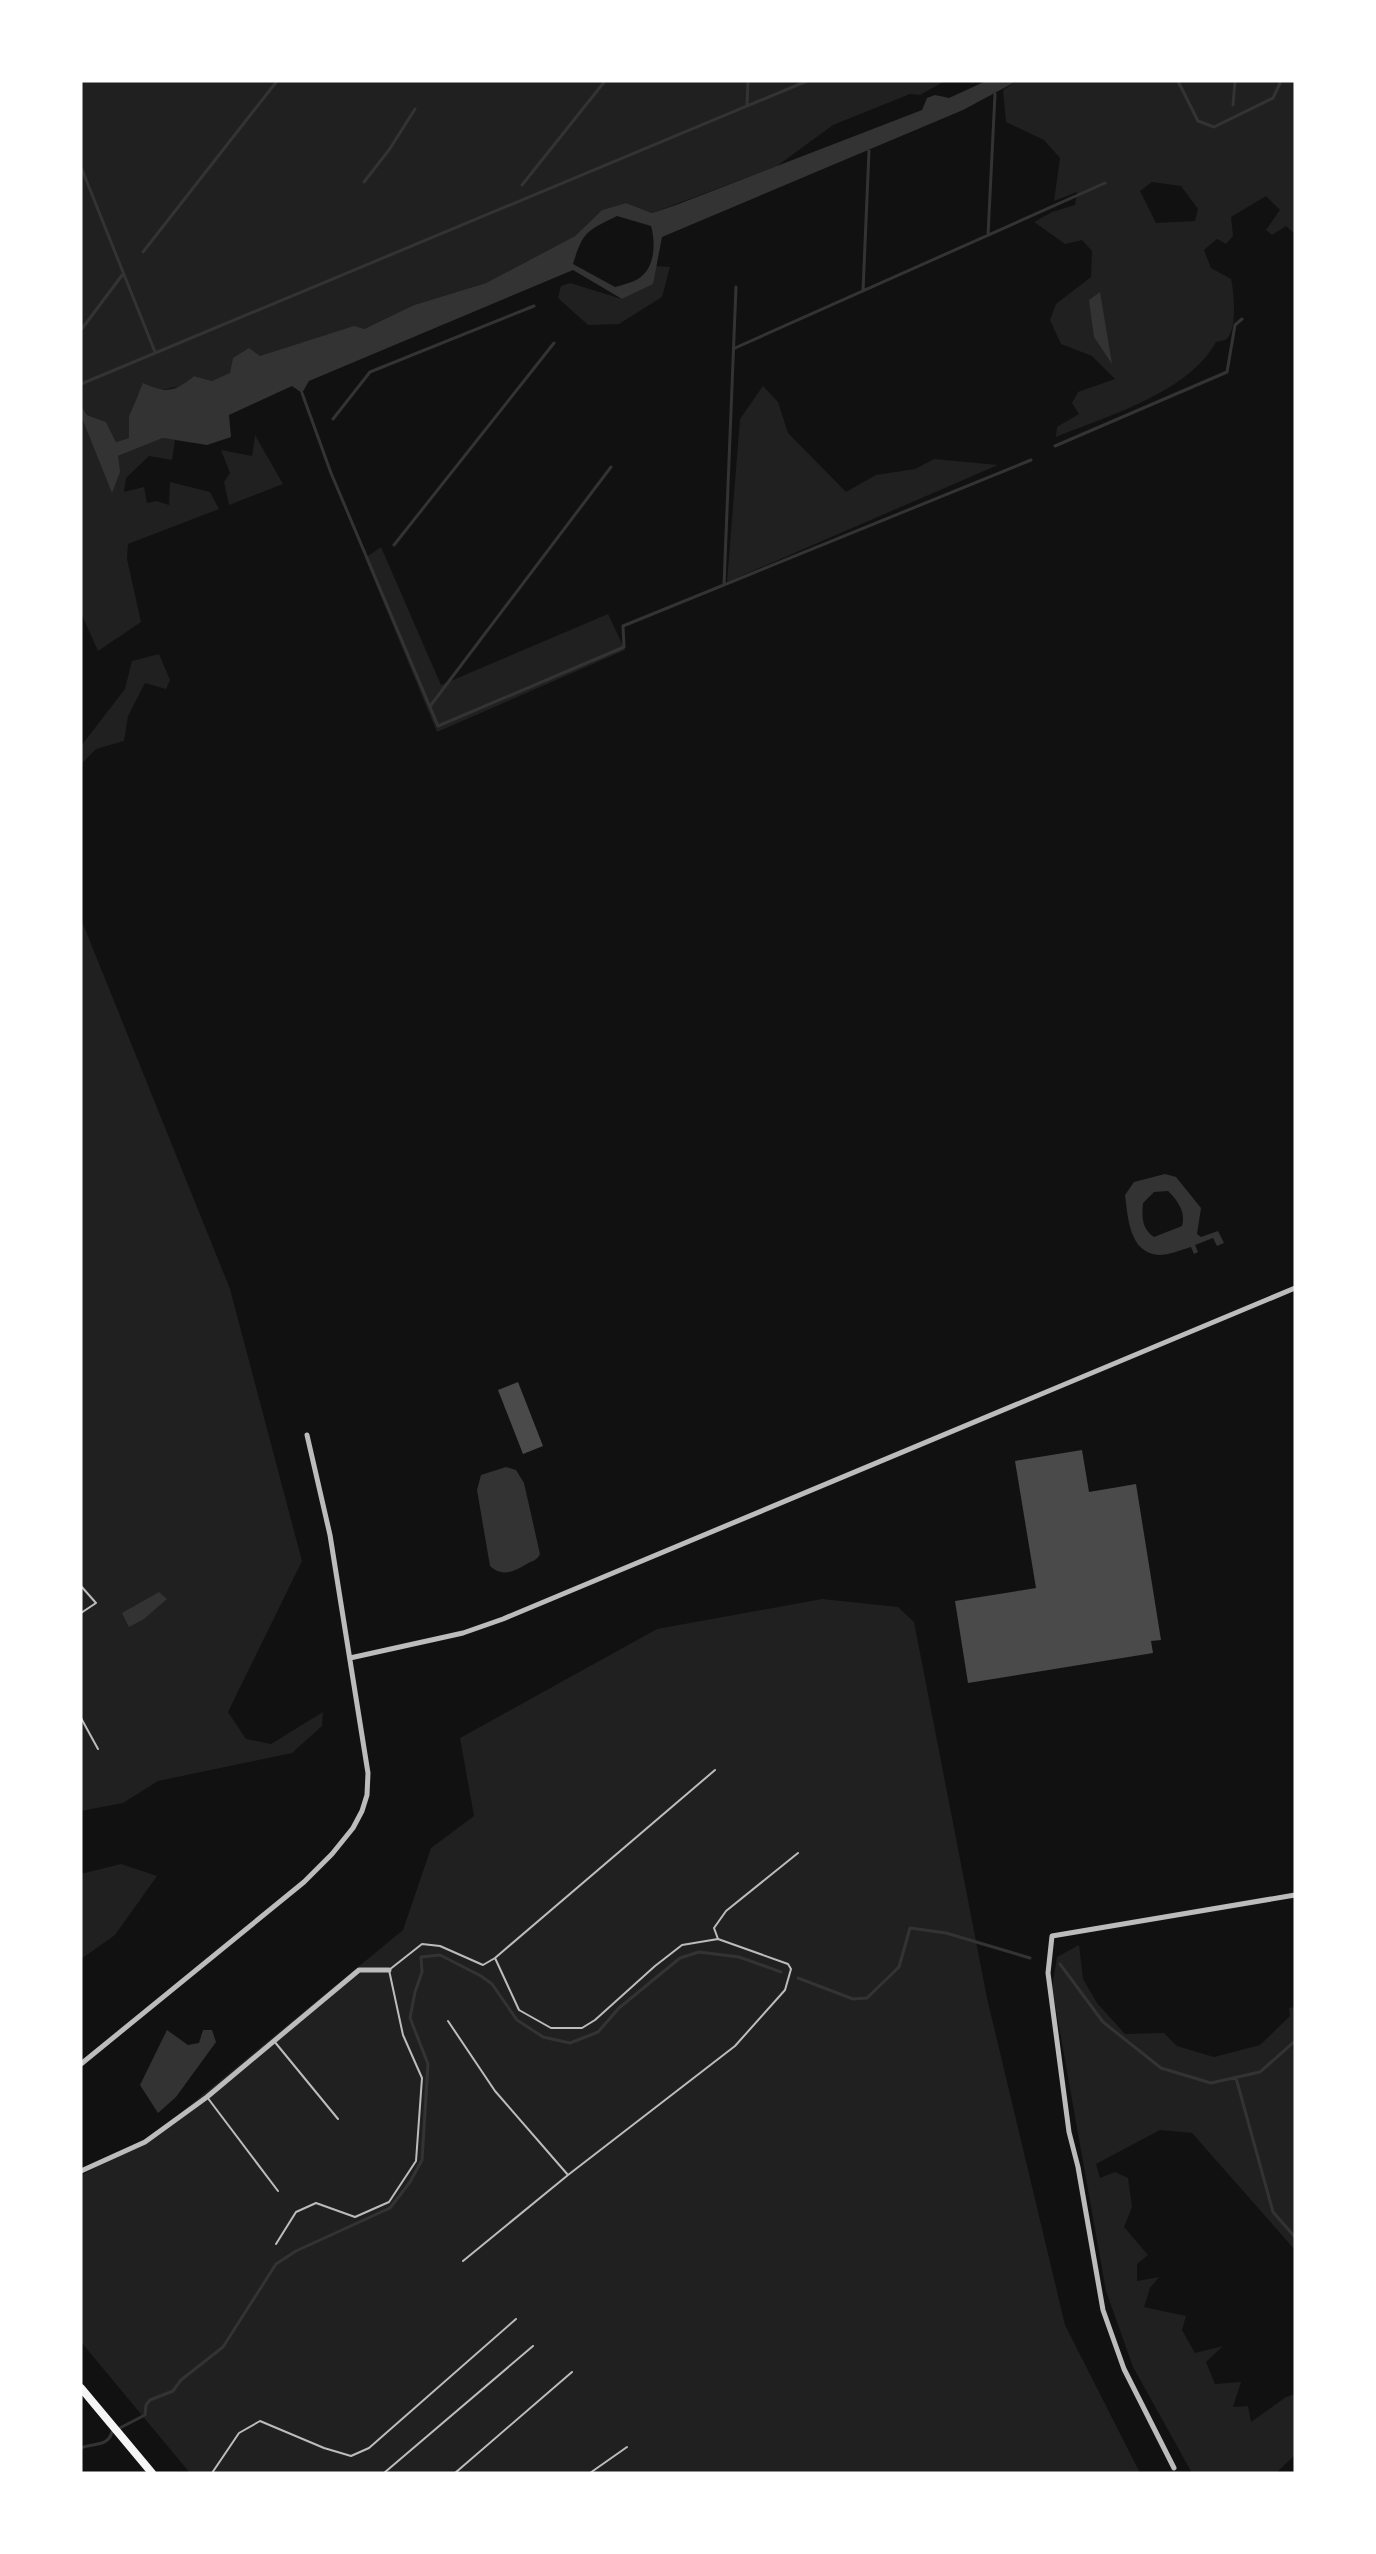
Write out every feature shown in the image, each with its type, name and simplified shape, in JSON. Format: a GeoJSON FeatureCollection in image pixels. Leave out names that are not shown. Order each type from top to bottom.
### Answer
{"type":"FeatureCollection","features":[{"type":"Feature","properties":{"kind":"main road"},"geometry":{"type":"LineString","coordinates":[[81,2388],[152,2473]]}},
{"type":"Feature","properties":{"kind":"street"},"geometry":{"type":"LineString","coordinates":[[350,1658],[463,1633],[503,1619],[1295,1288]]}},
{"type":"Feature","properties":{"kind":"street"},"geometry":{"type":"LineString","coordinates":[[81,2064],[304,1882],[338,1848],[353,1828],[367,1795],[368,1773],[330,1535],[307,1435]]}},
{"type":"Feature","properties":{"kind":"street"},"geometry":{"type":"LineString","coordinates":[[1174,2468],[1124,2369],[1103,2310],[1078,2167],[1069,2132],[1048,1973],[1052,1936],[1295,1895]]}},
{"type":"Feature","properties":{"kind":"street"},"geometry":{"type":"LineString","coordinates":[[81,2171],[146,2142],[207,2097],[359,1970],[389,1970]]}},
{"type":"Feature","properties":{"kind":"lane"},"geometry":{"type":"LineString","coordinates":[[81,1586],[96,1603],[81,1613]]}},
{"type":"Feature","properties":{"kind":"lane"},"geometry":{"type":"LineString","coordinates":[[81,1718],[98,1749]]}},
{"type":"Feature","properties":{"kind":"lane"},"geometry":{"type":"LineString","coordinates":[[276,2244],[296,2212],[316,2203],[355,2217],[389,2202],[416,2161],[422,2078],[402,2035],[389,1970],[422,1944],[440,1946],[483,1965],[495,1958],[715,1770]]}},
{"type":"Feature","properties":{"kind":"lane"},"geometry":{"type":"LineString","coordinates":[[718,1939],[714,1928],[726,1911],[798,1854]]}},
{"type":"Feature","properties":{"kind":"lane"},"geometry":{"type":"LineString","coordinates":[[463,2261],[568,2175],[735,2046],[785,1990],[791,1969],[788,1964],[718,1939],[682,1945],[595,2020],[582,2028],[551,2028],[519,2010],[495,1958]]}},
{"type":"Feature","properties":{"kind":"lane"},"geometry":{"type":"LineString","coordinates":[[448,2021],[495,2091],[568,2175]]}},
{"type":"Feature","properties":{"kind":"lane"},"geometry":{"type":"LineString","coordinates":[[274,2041],[338,2119]]}},
{"type":"Feature","properties":{"kind":"lane"},"geometry":{"type":"LineString","coordinates":[[207,2097],[278,2191]]}},
{"type":"Feature","properties":{"kind":"lane"},"geometry":{"type":"LineString","coordinates":[[212,2473],[239,2433],[260,2421],[324,2448],[351,2456],[369,2448],[516,2319]]}},
{"type":"Feature","properties":{"kind":"lane"},"geometry":{"type":"LineString","coordinates":[[384,2473],[533,2346]]}},
{"type":"Feature","properties":{"kind":"lane"},"geometry":{"type":"LineString","coordinates":[[455,2473],[572,2372]]}},
{"type":"Feature","properties":{"kind":"lane"},"geometry":{"type":"LineString","coordinates":[[590,2473],[627,2447]]}},
{"type":"Feature","properties":{"kind":"shaded area"},"geometry":{"type":"Polygon","coordinates":[[[81,81],[945,81],[920,95],[910,94],[833,125],[777,166],[652,213],[626,203],[602,210],[575,236],[486,283],[414,305],[364,329],[212,381],[194,376],[182,386],[138,394],[129,416],[130,438],[116,442],[106,422],[87,415],[81,406],[81,81]]]}},
{"type":"Feature","properties":{"kind":"shaded area"},"geometry":{"type":"Polygon","coordinates":[[[986,81],[1017,81],[963,110],[662,237],[653,284],[622,299],[573,270],[309,381],[302,393],[292,386],[229,415],[231,437],[207,445],[163,438],[118,456],[120,472],[112,493],[81,416],[81,406],[87,415],[106,422],[116,442],[129,438],[129,416],[143,383],[157,389],[169,390],[181,386],[194,376],[212,381],[230,373],[233,358],[249,348],[260,356],[354,326],[364,329],[414,305],[486,283],[575,236],[602,210],[626,203],[652,213],[922,110],[927,98],[935,95],[949,98],[986,81]],[[617,216],[599,225],[583,238],[573,264],[615,287],[635,280],[644,275],[651,262],[654,248],[651,226],[617,216]]]}},
{"type":"Feature","properties":{"kind":"shaded area"},"geometry":{"type":"Polygon","coordinates":[[[1017,81],[1295,81],[1295,234],[1286,226],[1272,235],[1266,230],[1280,210],[1266,196],[1231,217],[1233,236],[1226,244],[1217,239],[1204,250],[1211,268],[1231,279],[1234,312],[1229,336],[1225,340],[1216,342],[1203,360],[1167,389],[1122,411],[1056,437],[1057,427],[1079,414],[1072,403],[1078,392],[1115,379],[1092,356],[1061,344],[1050,320],[1056,304],[1091,277],[1092,251],[1082,240],[1065,244],[1034,222],[1052,212],[1075,205],[1077,192],[1054,201],[1060,158],[1044,140],[1006,122],[1003,90],[1017,81]],[[1152,182],[1140,191],[1156,223],[1195,221],[1198,209],[1181,186],[1152,182]]]}},
{"type":"Feature","properties":{"kind":"shaded area"},"geometry":{"type":"Polygon","coordinates":[[[655,266],[670,267],[662,297],[619,324],[588,325],[558,298],[561,286],[570,283],[622,299],[652,284],[655,266]]]}},
{"type":"Feature","properties":{"kind":"shaded area"},"geometry":{"type":"Polygon","coordinates":[[[1100,292],[1112,364],[1094,337],[1089,300],[1100,292]]]}},
{"type":"Feature","properties":{"kind":"shaded area"},"geometry":{"type":"Polygon","coordinates":[[[763,386],[778,402],[788,433],[846,492],[876,475],[915,469],[934,459],[998,465],[727,582],[740,419],[763,386]]]}},
{"type":"Feature","properties":{"kind":"shaded area"},"geometry":{"type":"Polygon","coordinates":[[[81,416],[112,492],[118,456],[163,438],[175,440],[172,460],[149,456],[126,478],[124,492],[144,487],[147,503],[156,501],[169,505],[170,482],[210,492],[219,509],[128,544],[127,559],[141,622],[98,651],[81,613],[81,416]]]}},
{"type":"Feature","properties":{"kind":"shaded area"},"geometry":{"type":"Polygon","coordinates":[[[255,435],[283,484],[229,505],[224,482],[230,473],[221,450],[252,456],[255,435]]]}},
{"type":"Feature","properties":{"kind":"shaded area"},"geometry":{"type":"Polygon","coordinates":[[[381,547],[441,685],[608,614],[625,650],[437,732],[365,558],[381,547]]]}},
{"type":"Feature","properties":{"kind":"shaded area"},"geometry":{"type":"Polygon","coordinates":[[[159,654],[170,680],[166,689],[145,683],[128,716],[124,741],[96,749],[81,764],[81,746],[125,689],[132,661],[159,654]]]}},
{"type":"Feature","properties":{"kind":"shaded area"},"geometry":{"type":"Polygon","coordinates":[[[81,919],[230,1289],[302,1561],[228,1712],[246,1739],[271,1744],[323,1712],[322,1726],[292,1753],[158,1781],[123,1803],[81,1811],[81,919]]]}},
{"type":"Feature","properties":{"kind":"shaded area"},"geometry":{"type":"Polygon","coordinates":[[[1165,1174],[1176,1177],[1201,1208],[1197,1234],[1201,1237],[1218,1231],[1224,1243],[1217,1246],[1213,1238],[1195,1245],[1198,1252],[1194,1254],[1191,1247],[1159,1255],[1141,1248],[1129,1223],[1125,1195],[1134,1182],[1165,1174]],[[1168,1191],[1154,1192],[1143,1203],[1145,1226],[1154,1237],[1182,1226],[1182,1211],[1168,1191]]]}},
{"type":"Feature","properties":{"kind":"shaded area"},"geometry":{"type":"Polygon","coordinates":[[[506,1467],[516,1470],[524,1483],[540,1554],[536,1560],[521,1568],[503,1572],[490,1566],[477,1490],[481,1475],[506,1467]]]}},
{"type":"Feature","properties":{"kind":"shaded area"},"geometry":{"type":"Polygon","coordinates":[[[159,1592],[167,1599],[144,1619],[129,1627],[122,1613],[159,1592]]]}},
{"type":"Feature","properties":{"kind":"shaded area"},"geometry":{"type":"Polygon","coordinates":[[[822,1599],[898,1607],[914,1622],[987,1998],[1065,2325],[1140,2473],[190,2473],[81,2342],[81,2175],[144,2143],[403,1930],[431,1848],[474,1816],[460,1738],[657,1629],[822,1599]]]}},
{"type":"Feature","properties":{"kind":"shaded area"},"geometry":{"type":"Polygon","coordinates":[[[121,1864],[157,1876],[115,1935],[81,1959],[81,1874],[121,1864]]]}},
{"type":"Feature","properties":{"kind":"shaded area"},"geometry":{"type":"Polygon","coordinates":[[[1079,1945],[1083,1979],[1097,2003],[1125,2034],[1164,2033],[1177,2046],[1214,2057],[1260,2045],[1290,2016],[1289,2008],[1295,2007],[1295,2250],[1192,2133],[1160,2130],[1096,2164],[1100,2178],[1115,2172],[1128,2178],[1132,2207],[1124,2227],[1148,2255],[1137,2264],[1137,2281],[1159,2277],[1150,2288],[1144,2307],[1186,2316],[1182,2330],[1195,2353],[1223,2346],[1206,2362],[1215,2384],[1241,2382],[1233,2407],[1248,2406],[1251,2422],[1286,2397],[1295,2394],[1295,2455],[1276,2473],[1192,2473],[1133,2367],[1106,2291],[1052,1987],[1057,1957],[1079,1945]]]}},
{"type":"Feature","properties":{"kind":"shaded area"},"geometry":{"type":"Polygon","coordinates":[[[167,2030],[188,2045],[199,2043],[203,2030],[212,2030],[216,2042],[176,2097],[158,2113],[140,2085],[167,2030]]]}},
{"type":"Feature","properties":{"kind":"building"},"geometry":{"type":"Polygon","coordinates":[[[518,1382],[543,1446],[523,1454],[498,1390],[518,1382]]]}},
{"type":"Feature","properties":{"kind":"building"},"geometry":{"type":"Polygon","coordinates":[[[1082,1450],[1089,1492],[1136,1484],[1161,1640],[1151,1641],[1153,1653],[968,1683],[955,1601],[1036,1588],[1015,1461],[1082,1450]]]}},
{"type":"Feature","properties":{"kind":"waterway"},"geometry":{"type":"LineString","coordinates":[[143,252],[277,81]]}},
{"type":"Feature","properties":{"kind":"waterway"},"geometry":{"type":"LineString","coordinates":[[522,185],[605,81]]}},
{"type":"Feature","properties":{"kind":"waterway"},"geometry":{"type":"LineString","coordinates":[[747,105],[748,81]]}},
{"type":"Feature","properties":{"kind":"waterway"},"geometry":{"type":"LineString","coordinates":[[81,384],[807,81]]}},
{"type":"Feature","properties":{"kind":"waterway"},"geometry":{"type":"LineString","coordinates":[[1178,81],[1198,121],[1214,127],[1273,98],[1281,81]]}},
{"type":"Feature","properties":{"kind":"waterway"},"geometry":{"type":"LineString","coordinates":[[1233,105],[1235,81]]}},
{"type":"Feature","properties":{"kind":"waterway"},"geometry":{"type":"LineString","coordinates":[[988,235],[995,94]]}},
{"type":"Feature","properties":{"kind":"waterway"},"geometry":{"type":"LineString","coordinates":[[364,182],[389,150],[415,109]]}},
{"type":"Feature","properties":{"kind":"waterway"},"geometry":{"type":"LineString","coordinates":[[863,291],[869,151]]}},
{"type":"Feature","properties":{"kind":"waterway"},"geometry":{"type":"LineString","coordinates":[[81,167],[155,352]]}},
{"type":"Feature","properties":{"kind":"waterway"},"geometry":{"type":"LineString","coordinates":[[735,348],[1105,183]]}},
{"type":"Feature","properties":{"kind":"waterway"},"geometry":{"type":"LineString","coordinates":[[81,330],[123,274]]}},
{"type":"Feature","properties":{"kind":"waterway"},"geometry":{"type":"LineString","coordinates":[[724,585],[736,287]]}},
{"type":"Feature","properties":{"kind":"waterway"},"geometry":{"type":"LineString","coordinates":[[333,419],[370,372],[534,306]]}},
{"type":"Feature","properties":{"kind":"waterway"},"geometry":{"type":"LineString","coordinates":[[1055,446],[1227,372],[1235,325],[1242,319]]}},
{"type":"Feature","properties":{"kind":"waterway"},"geometry":{"type":"LineString","coordinates":[[394,545],[554,343]]}},
{"type":"Feature","properties":{"kind":"waterway"},"geometry":{"type":"LineString","coordinates":[[302,393],[331,473],[438,726],[624,647],[623,626],[1031,460]]}},
{"type":"Feature","properties":{"kind":"waterway"},"geometry":{"type":"LineString","coordinates":[[431,705],[611,467]]}},
{"type":"Feature","properties":{"kind":"waterway"},"geometry":{"type":"LineString","coordinates":[[798,1978],[853,1999],[867,1998],[899,1967],[910,1928],[946,1933],[1030,1958]]}},
{"type":"Feature","properties":{"kind":"waterway"},"geometry":{"type":"LineString","coordinates":[[81,2448],[104,2442],[112,2432],[145,2415],[146,2405],[150,2400],[173,2391],[181,2380],[223,2347],[276,2264],[296,2251],[390,2208],[410,2182],[422,2160],[428,2064],[410,2018],[422,1972],[421,1957],[440,1955],[481,1976],[492,1984],[517,2020],[543,2037],[570,2043],[598,2032],[619,2008],[680,1958],[699,1952],[739,1957],[781,1972]]}},
{"type":"Feature","properties":{"kind":"waterway"},"geometry":{"type":"LineString","coordinates":[[1060,1964],[1103,2022],[1161,2068],[1211,2083],[1260,2072],[1295,2041]]}},
{"type":"Feature","properties":{"kind":"waterway"},"geometry":{"type":"LineString","coordinates":[[1236,2078],[1273,2212],[1295,2237]]}}]}
